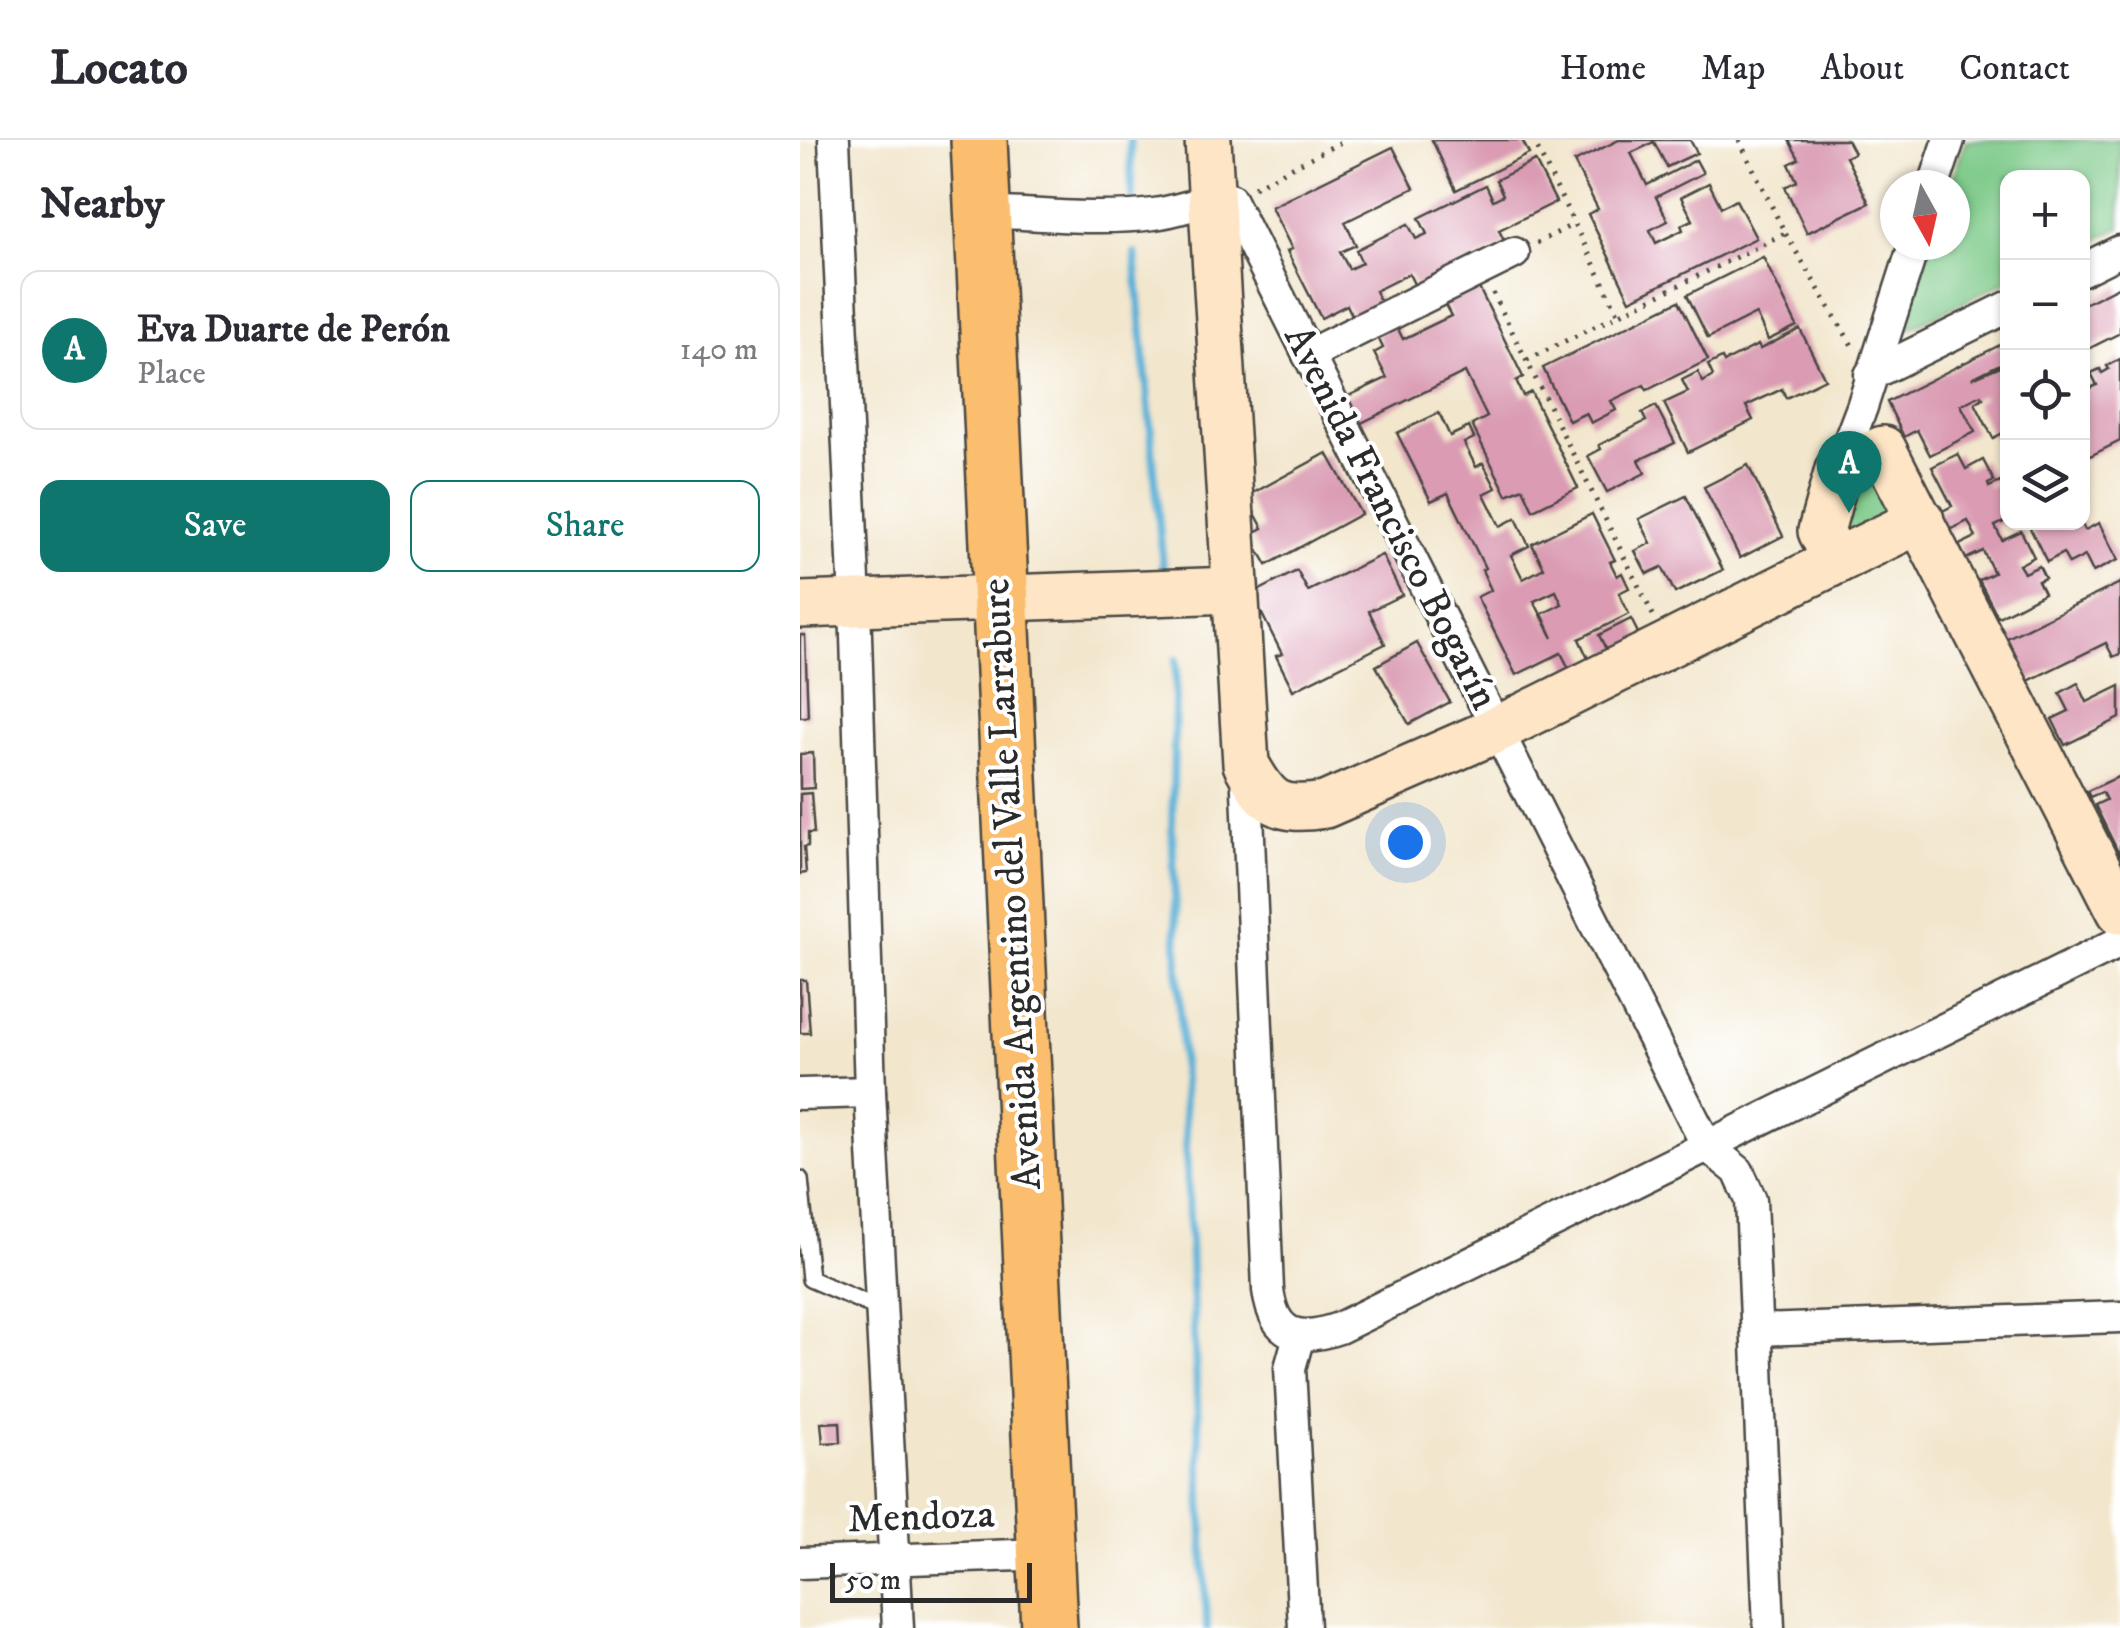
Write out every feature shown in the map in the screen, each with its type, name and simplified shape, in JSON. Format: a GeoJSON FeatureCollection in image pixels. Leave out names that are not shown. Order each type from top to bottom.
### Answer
{"type":"FeatureCollection","features":[{"type":"Feature","properties":{"kind":"highway","name":"Avenida Argentino del Valle Larrabure"},"geometry":{"type":"LineString","coordinates":[[978,140],[1049,1628]]}},
{"type":"Feature","properties":{"kind":"street"},"geometry":{"type":"LineString","coordinates":[[834,140],[855,603],[870,1092],[898,1628]]}},
{"type":"Feature","properties":{"kind":"street"},"geometry":{"type":"LineString","coordinates":[[1208,140],[1220,199],[1234,590],[1246,764],[1268,1290],[1270,1308],[1282,1328],[1299,1336],[1340,1328],[2120,942]]}},
{"type":"Feature","properties":{"kind":"street"},"geometry":{"type":"LineString","coordinates":[[1939,170],[1948,140]]}},
{"type":"Feature","properties":{"kind":"street"},"geometry":{"type":"LineString","coordinates":[[982,212],[1104,218],[1158,214],[1220,199]]}},
{"type":"Feature","properties":{"kind":"street","name":"Avenida Francisco Bogarín"},"geometry":{"type":"LineString","coordinates":[[1220,199],[1308,355],[1496,730],[1921,520]]}},
{"type":"Feature","properties":{"kind":"street"},"geometry":{"type":"LineString","coordinates":[[2090,266],[2120,251]]}},
{"type":"Feature","properties":{"kind":"street"},"geometry":{"type":"LineString","coordinates":[[1308,355],[1514,254]]}},
{"type":"Feature","properties":{"kind":"street"},"geometry":{"type":"LineString","coordinates":[[1836,562],[1820,531],[1909,260]]}},
{"type":"Feature","properties":{"kind":"street"},"geometry":{"type":"LineString","coordinates":[[1870,375],[2000,311]]}},
{"type":"Feature","properties":{"kind":"street"},"geometry":{"type":"LineString","coordinates":[[1862,407],[2120,911]]}},
{"type":"Feature","properties":{"kind":"street"},"geometry":{"type":"LineString","coordinates":[[1838,470],[1883,449]]}},
{"type":"Feature","properties":{"kind":"street"},"geometry":{"type":"LineString","coordinates":[[800,604],[1234,590]]}},
{"type":"Feature","properties":{"kind":"street"},"geometry":{"type":"LineString","coordinates":[[1246,764],[1260,789],[1277,806],[1324,806],[1496,730],[1707,1146],[1738,1171],[1751,1200],[1770,1628]]}},
{"type":"Feature","properties":{"kind":"street"},"geometry":{"type":"LineString","coordinates":[[800,1094],[870,1092]]}},
{"type":"Feature","properties":{"kind":"street"},"geometry":{"type":"LineString","coordinates":[[1757,1330],[2120,1317]]}},
{"type":"Feature","properties":{"kind":"street"},"geometry":{"type":"LineString","coordinates":[[1299,1336],[1290,1368],[1304,1628]]}},
{"type":"Feature","properties":{"kind":"street","name":"Mendoza"},"geometry":{"type":"LineString","coordinates":[[800,1563],[1046,1554]]}},
{"type":"Feature","properties":{"kind":"lane"},"geometry":{"type":"LineString","coordinates":[[800,1178],[810,1279],[882,1310]]}},
{"type":"Feature","properties":{"kind":"path"},"geometry":{"type":"LineString","coordinates":[[1220,199],[1344,140]]}},
{"type":"Feature","properties":{"kind":"path"},"geometry":{"type":"LineString","coordinates":[[1532,140],[1619,315]]}},
{"type":"Feature","properties":{"kind":"path"},"geometry":{"type":"LineString","coordinates":[[1739,140],[1784,234],[1870,375]]}},
{"type":"Feature","properties":{"kind":"path"},"geometry":{"type":"LineString","coordinates":[[1514,254],[1574,224]]}},
{"type":"Feature","properties":{"kind":"path"},"geometry":{"type":"LineString","coordinates":[[1527,360],[1784,234]]}},
{"type":"Feature","properties":{"kind":"path"},"geometry":{"type":"LineString","coordinates":[[1482,270],[1667,644]]}},
{"type":"Feature","properties":{"kind":"green space"},"geometry":{"type":"Polygon","coordinates":[[[1966,140],[2120,140],[2120,228],[2090,243],[2090,170],[2000,170],[2000,284],[1898,334],[1924,260],[1970,260],[1970,170],[1955,170],[1966,140]]]}},
{"type":"Feature","properties":{"kind":"green space"},"geometry":{"type":"Polygon","coordinates":[[[1866,475],[1886,490],[1888,519],[1846,534],[1837,515],[1849,479],[1866,475]]]}},
{"type":"Feature","properties":{"kind":"building"},"geometry":{"type":"Polygon","coordinates":[[[1432,140],[1522,140],[1529,154],[1456,190],[1432,140]]]}},
{"type":"Feature","properties":{"kind":"building"},"geometry":{"type":"Polygon","coordinates":[[[1619,140],[1690,140],[1697,153],[1667,167],[1654,142],[1631,153],[1647,185],[1696,160],[1703,173],[1656,197],[1668,221],[1650,230],[1656,243],[1683,230],[1681,225],[1693,220],[1681,197],[1709,183],[1721,207],[1736,200],[1756,238],[1630,300],[1588,214],[1598,209],[1574,162],[1619,140]]]}},
{"type":"Feature","properties":{"kind":"building"},"geometry":{"type":"Polygon","coordinates":[[[1789,140],[1847,140],[1854,153],[1846,157],[1869,203],[1807,233],[1785,187],[1797,181],[1789,164],[1799,159],[1789,140]]]}},
{"type":"Feature","properties":{"kind":"building"},"geometry":{"type":"Polygon","coordinates":[[[1393,147],[1414,188],[1345,222],[1356,245],[1340,252],[1349,269],[1362,263],[1356,250],[1408,224],[1416,239],[1427,234],[1419,218],[1486,185],[1493,200],[1503,195],[1496,180],[1535,161],[1556,202],[1499,230],[1506,245],[1417,290],[1409,274],[1375,291],[1381,303],[1353,317],[1347,305],[1321,318],[1287,251],[1292,249],[1271,207],[1393,147]]]}},
{"type":"Feature","properties":{"kind":"building"},"geometry":{"type":"Polygon","coordinates":[[[1763,257],[1797,326],[1768,340],[1756,314],[1708,338],[1687,295],[1763,257]]]}},
{"type":"Feature","properties":{"kind":"building"},"geometry":{"type":"Polygon","coordinates":[[[1476,282],[1523,377],[1516,381],[1523,396],[1531,392],[1578,488],[1533,510],[1523,488],[1507,495],[1472,425],[1487,417],[1465,372],[1357,425],[1344,398],[1387,378],[1374,353],[1383,348],[1376,333],[1395,323],[1403,339],[1451,316],[1442,299],[1476,282]]]}},
{"type":"Feature","properties":{"kind":"building"},"geometry":{"type":"Polygon","coordinates":[[[2120,286],[2120,333],[2090,348],[2090,301],[2120,286]]]}},
{"type":"Feature","properties":{"kind":"building"},"geometry":{"type":"Polygon","coordinates":[[[1679,301],[1708,360],[1647,390],[1644,385],[1611,401],[1616,410],[1591,423],[1586,413],[1569,421],[1543,368],[1679,301]]]}},
{"type":"Feature","properties":{"kind":"building"},"geometry":{"type":"Polygon","coordinates":[[[1800,329],[1825,379],[1786,398],[1782,389],[1746,406],[1753,420],[1688,452],[1664,403],[1688,392],[1682,380],[1698,372],[1703,382],[1713,376],[1708,365],[1722,358],[1724,362],[1758,345],[1760,349],[1800,329]]]}},
{"type":"Feature","properties":{"kind":"building"},"geometry":{"type":"Polygon","coordinates":[[[2000,345],[2000,364],[1972,378],[2000,366],[2000,434],[1993,438],[1975,403],[1983,398],[1981,395],[1961,405],[1975,432],[1930,455],[1917,430],[1904,437],[1887,402],[2000,345]]]}},
{"type":"Feature","properties":{"kind":"building"},"geometry":{"type":"Polygon","coordinates":[[[2120,359],[2120,441],[2090,456],[2090,388],[2097,385],[2091,373],[2100,369],[2102,373],[2109,369],[2107,366],[2120,359]]]}},
{"type":"Feature","properties":{"kind":"building"},"geometry":{"type":"Polygon","coordinates":[[[1656,406],[1675,443],[1639,460],[1645,473],[1607,492],[1588,456],[1601,449],[1599,445],[1646,421],[1642,413],[1656,406]]]}},
{"type":"Feature","properties":{"kind":"building"},"geometry":{"type":"Polygon","coordinates":[[[1439,413],[1450,436],[1469,427],[1474,438],[1464,443],[1476,467],[1483,463],[1496,488],[1484,494],[1500,526],[1516,518],[1529,546],[1511,555],[1523,579],[1544,568],[1532,544],[1592,514],[1615,560],[1610,562],[1617,576],[1622,573],[1629,588],[1619,593],[1629,614],[1579,639],[1592,667],[1573,676],[1561,653],[1516,675],[1477,597],[1491,590],[1482,570],[1485,568],[1448,493],[1431,501],[1397,433],[1439,413]],[[1556,591],[1534,601],[1553,638],[1542,614],[1562,604],[1556,591]]]}},
{"type":"Feature","properties":{"kind":"building"},"geometry":{"type":"Polygon","coordinates":[[[1327,453],[1361,514],[1267,565],[1250,535],[1263,528],[1246,497],[1327,453]]]}},
{"type":"Feature","properties":{"kind":"building"},"geometry":{"type":"Polygon","coordinates":[[[1958,454],[1966,469],[1983,460],[1994,481],[1989,487],[2000,482],[2000,524],[1995,526],[2002,540],[2021,531],[2034,557],[2019,565],[2024,573],[2039,566],[2045,578],[2038,581],[2044,593],[1998,617],[1979,580],[1994,573],[1983,551],[1966,559],[1959,545],[1976,537],[1968,521],[1944,533],[1935,515],[1952,506],[1932,467],[1958,454]]]}},
{"type":"Feature","properties":{"kind":"building"},"geometry":{"type":"Polygon","coordinates":[[[1748,465],[1783,536],[1740,558],[1704,487],[1748,465]]]}},
{"type":"Feature","properties":{"kind":"building"},"geometry":{"type":"Polygon","coordinates":[[[1686,496],[1723,570],[1675,593],[1662,567],[1647,574],[1635,551],[1651,543],[1639,519],[1686,496]]]}},
{"type":"Feature","properties":{"kind":"building"},"geometry":{"type":"Polygon","coordinates":[[[2099,523],[2118,560],[2093,572],[2085,556],[2069,564],[2063,553],[2047,562],[2031,530],[2090,530],[2099,523]]]}},
{"type":"Feature","properties":{"kind":"building"},"geometry":{"type":"Polygon","coordinates":[[[1382,555],[1402,595],[1369,611],[1385,644],[1293,690],[1276,656],[1282,654],[1252,594],[1297,571],[1308,591],[1382,555]]]}},
{"type":"Feature","properties":{"kind":"building"},"geometry":{"type":"Polygon","coordinates":[[[2120,583],[2120,654],[2113,657],[2106,643],[2028,681],[2007,638],[2120,583]]]}},
{"type":"Feature","properties":{"kind":"building"},"geometry":{"type":"Polygon","coordinates":[[[1631,619],[1641,639],[1609,655],[1599,635],[1631,619]]]}},
{"type":"Feature","properties":{"kind":"building"},"geometry":{"type":"Polygon","coordinates":[[[800,635],[805,635],[808,717],[800,717],[800,635]]]}},
{"type":"Feature","properties":{"kind":"building"},"geometry":{"type":"Polygon","coordinates":[[[1417,643],[1450,702],[1409,724],[1376,666],[1417,643]]]}},
{"type":"Feature","properties":{"kind":"building"},"geometry":{"type":"Polygon","coordinates":[[[2078,683],[2087,702],[2120,686],[2120,718],[2065,745],[2052,719],[2069,711],[2060,693],[2078,683]]]}},
{"type":"Feature","properties":{"kind":"building"},"geometry":{"type":"Polygon","coordinates":[[[813,753],[814,788],[800,789],[800,754],[813,753]]]}},
{"type":"Feature","properties":{"kind":"building"},"geometry":{"type":"Polygon","coordinates":[[[2120,776],[2120,856],[2095,805],[2106,800],[2102,792],[2090,797],[2087,791],[2120,776]]]}},
{"type":"Feature","properties":{"kind":"building"},"geometry":{"type":"Polygon","coordinates":[[[811,793],[814,833],[808,833],[808,846],[804,847],[806,873],[800,874],[800,794],[811,793]]]}},
{"type":"Feature","properties":{"kind":"building"},"geometry":{"type":"Polygon","coordinates":[[[800,980],[806,980],[810,1033],[800,1033],[800,980]]]}},
{"type":"Feature","properties":{"kind":"building"},"geometry":{"type":"Polygon","coordinates":[[[840,1422],[841,1442],[823,1443],[821,1423],[840,1422]]]}},
{"type":"Feature","properties":{"kind":"waterway"},"geometry":{"type":"LineString","coordinates":[[1130,140],[1132,198]]}},
{"type":"Feature","properties":{"kind":"waterway"},"geometry":{"type":"LineString","coordinates":[[1135,254],[1163,567]]}},
{"type":"Feature","properties":{"kind":"waterway"},"geometry":{"type":"LineString","coordinates":[[1176,660],[1172,829],[1207,1628]]}},
{"type":"Feature","properties":{"kind":"place","name":"Eva Duarte de Perón"},"geometry":{"type":"Point","coordinates":[1849,513]}}]}
